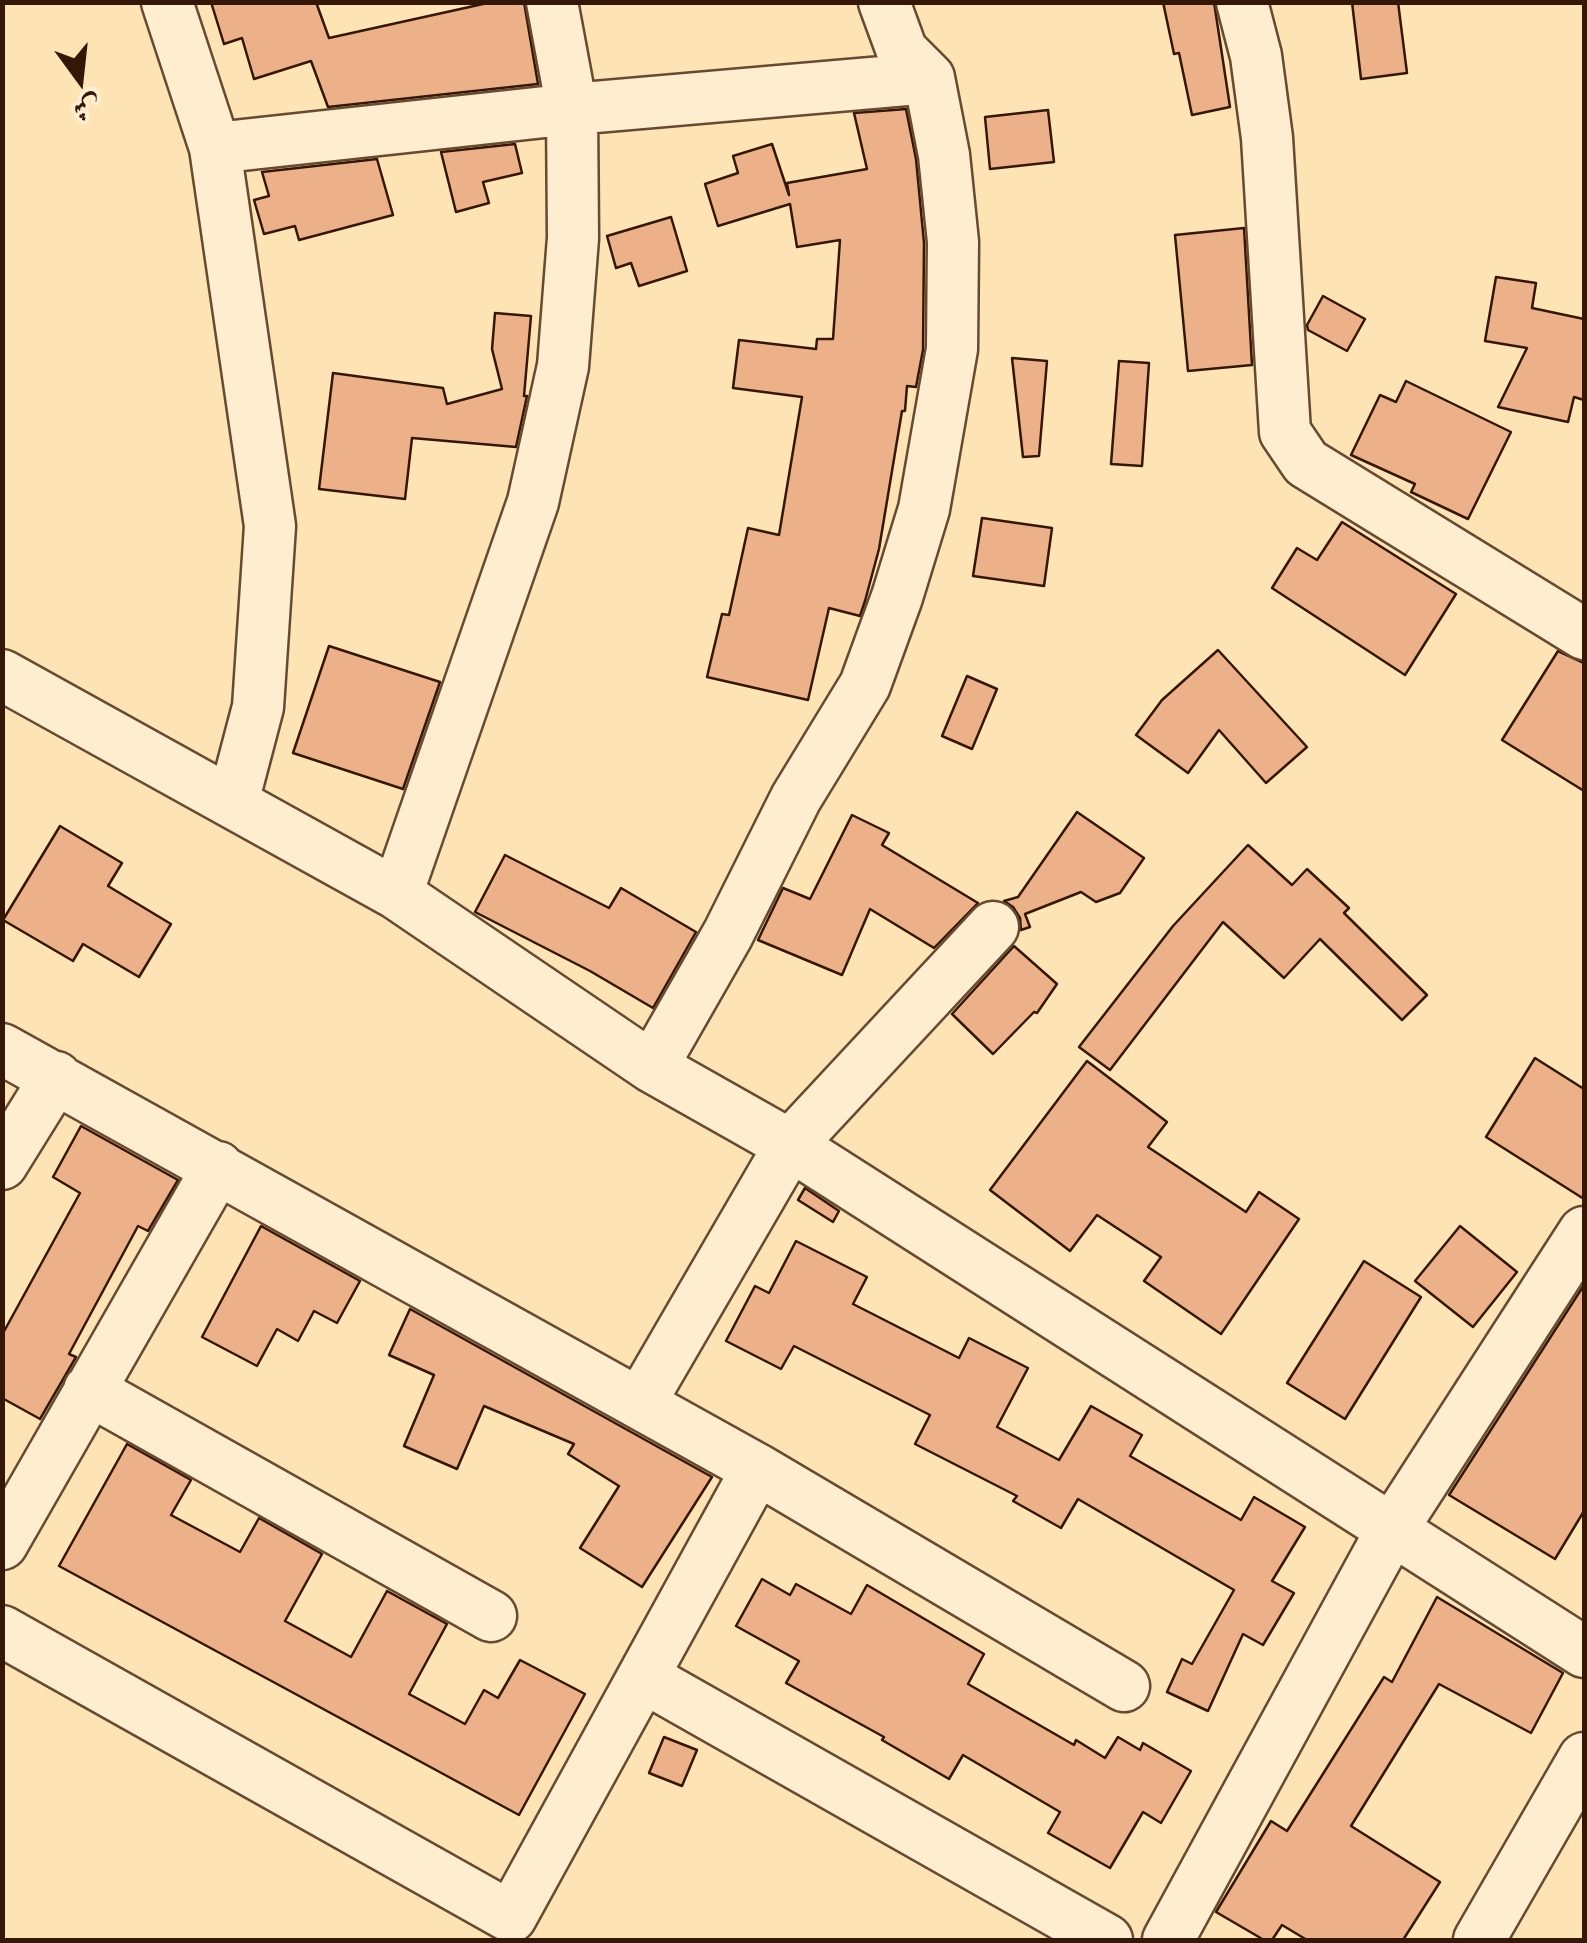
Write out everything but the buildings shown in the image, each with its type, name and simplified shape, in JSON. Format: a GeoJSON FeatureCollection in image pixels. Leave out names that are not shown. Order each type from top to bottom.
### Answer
{"type":"FeatureCollection","features":[{"type":"Feature","properties":{"kind":"street"},"geometry":{"type":"LineString","coordinates":[[167,2],[215,148],[270,526],[258,707],[233,802]]}},
{"type":"Feature","properties":{"kind":"street"},"geometry":{"type":"LineString","coordinates":[[398,894],[533,502],[564,366],[573,238],[572,109],[552,2]]}},
{"type":"Feature","properties":{"kind":"street"},"geometry":{"type":"LineString","coordinates":[[652,1067],[728,934],[796,798],[865,685],[898,597],[924,509],[952,349],[954,242],[944,155],[928,78],[902,51],[884,2]]}},
{"type":"Feature","properties":{"kind":"street"},"geometry":{"type":"LineString","coordinates":[[1242,2],[1256,56],[1267,138],[1285,432],[1306,464],[1584,634]]}},
{"type":"Feature","properties":{"kind":"street"},"geometry":{"type":"LineString","coordinates":[[215,148],[572,109],[928,78]]}},
{"type":"Feature","properties":{"kind":"street"},"geometry":{"type":"LineString","coordinates":[[2,675],[398,894],[652,1067],[790,1145],[1584,1652]]}},
{"type":"Feature","properties":{"kind":"street"},"geometry":{"type":"LineString","coordinates":[[640,1403],[790,1145],[993,927]]}},
{"type":"Feature","properties":{"kind":"street"},"geometry":{"type":"LineString","coordinates":[[2,1048],[757,1468],[1124,1686]]}},
{"type":"Feature","properties":{"kind":"street"},"geometry":{"type":"LineString","coordinates":[[2,1164],[56,1076]]}},
{"type":"Feature","properties":{"kind":"street"},"geometry":{"type":"LineString","coordinates":[[2,1544],[218,1167]]}},
{"type":"Feature","properties":{"kind":"street"},"geometry":{"type":"LineString","coordinates":[[1168,1940],[1391,1530],[1584,1232]]}},
{"type":"Feature","properties":{"kind":"street"},"geometry":{"type":"LineString","coordinates":[[88,1390],[491,1616]]}},
{"type":"Feature","properties":{"kind":"street"},"geometry":{"type":"LineString","coordinates":[[2,1630],[504,1929],[757,1468]]}},
{"type":"Feature","properties":{"kind":"street"},"geometry":{"type":"LineString","coordinates":[[645,1678],[1107,1940]]}},
{"type":"Feature","properties":{"kind":"street"},"geometry":{"type":"LineString","coordinates":[[1479,1940],[1584,1758]]}}]}
